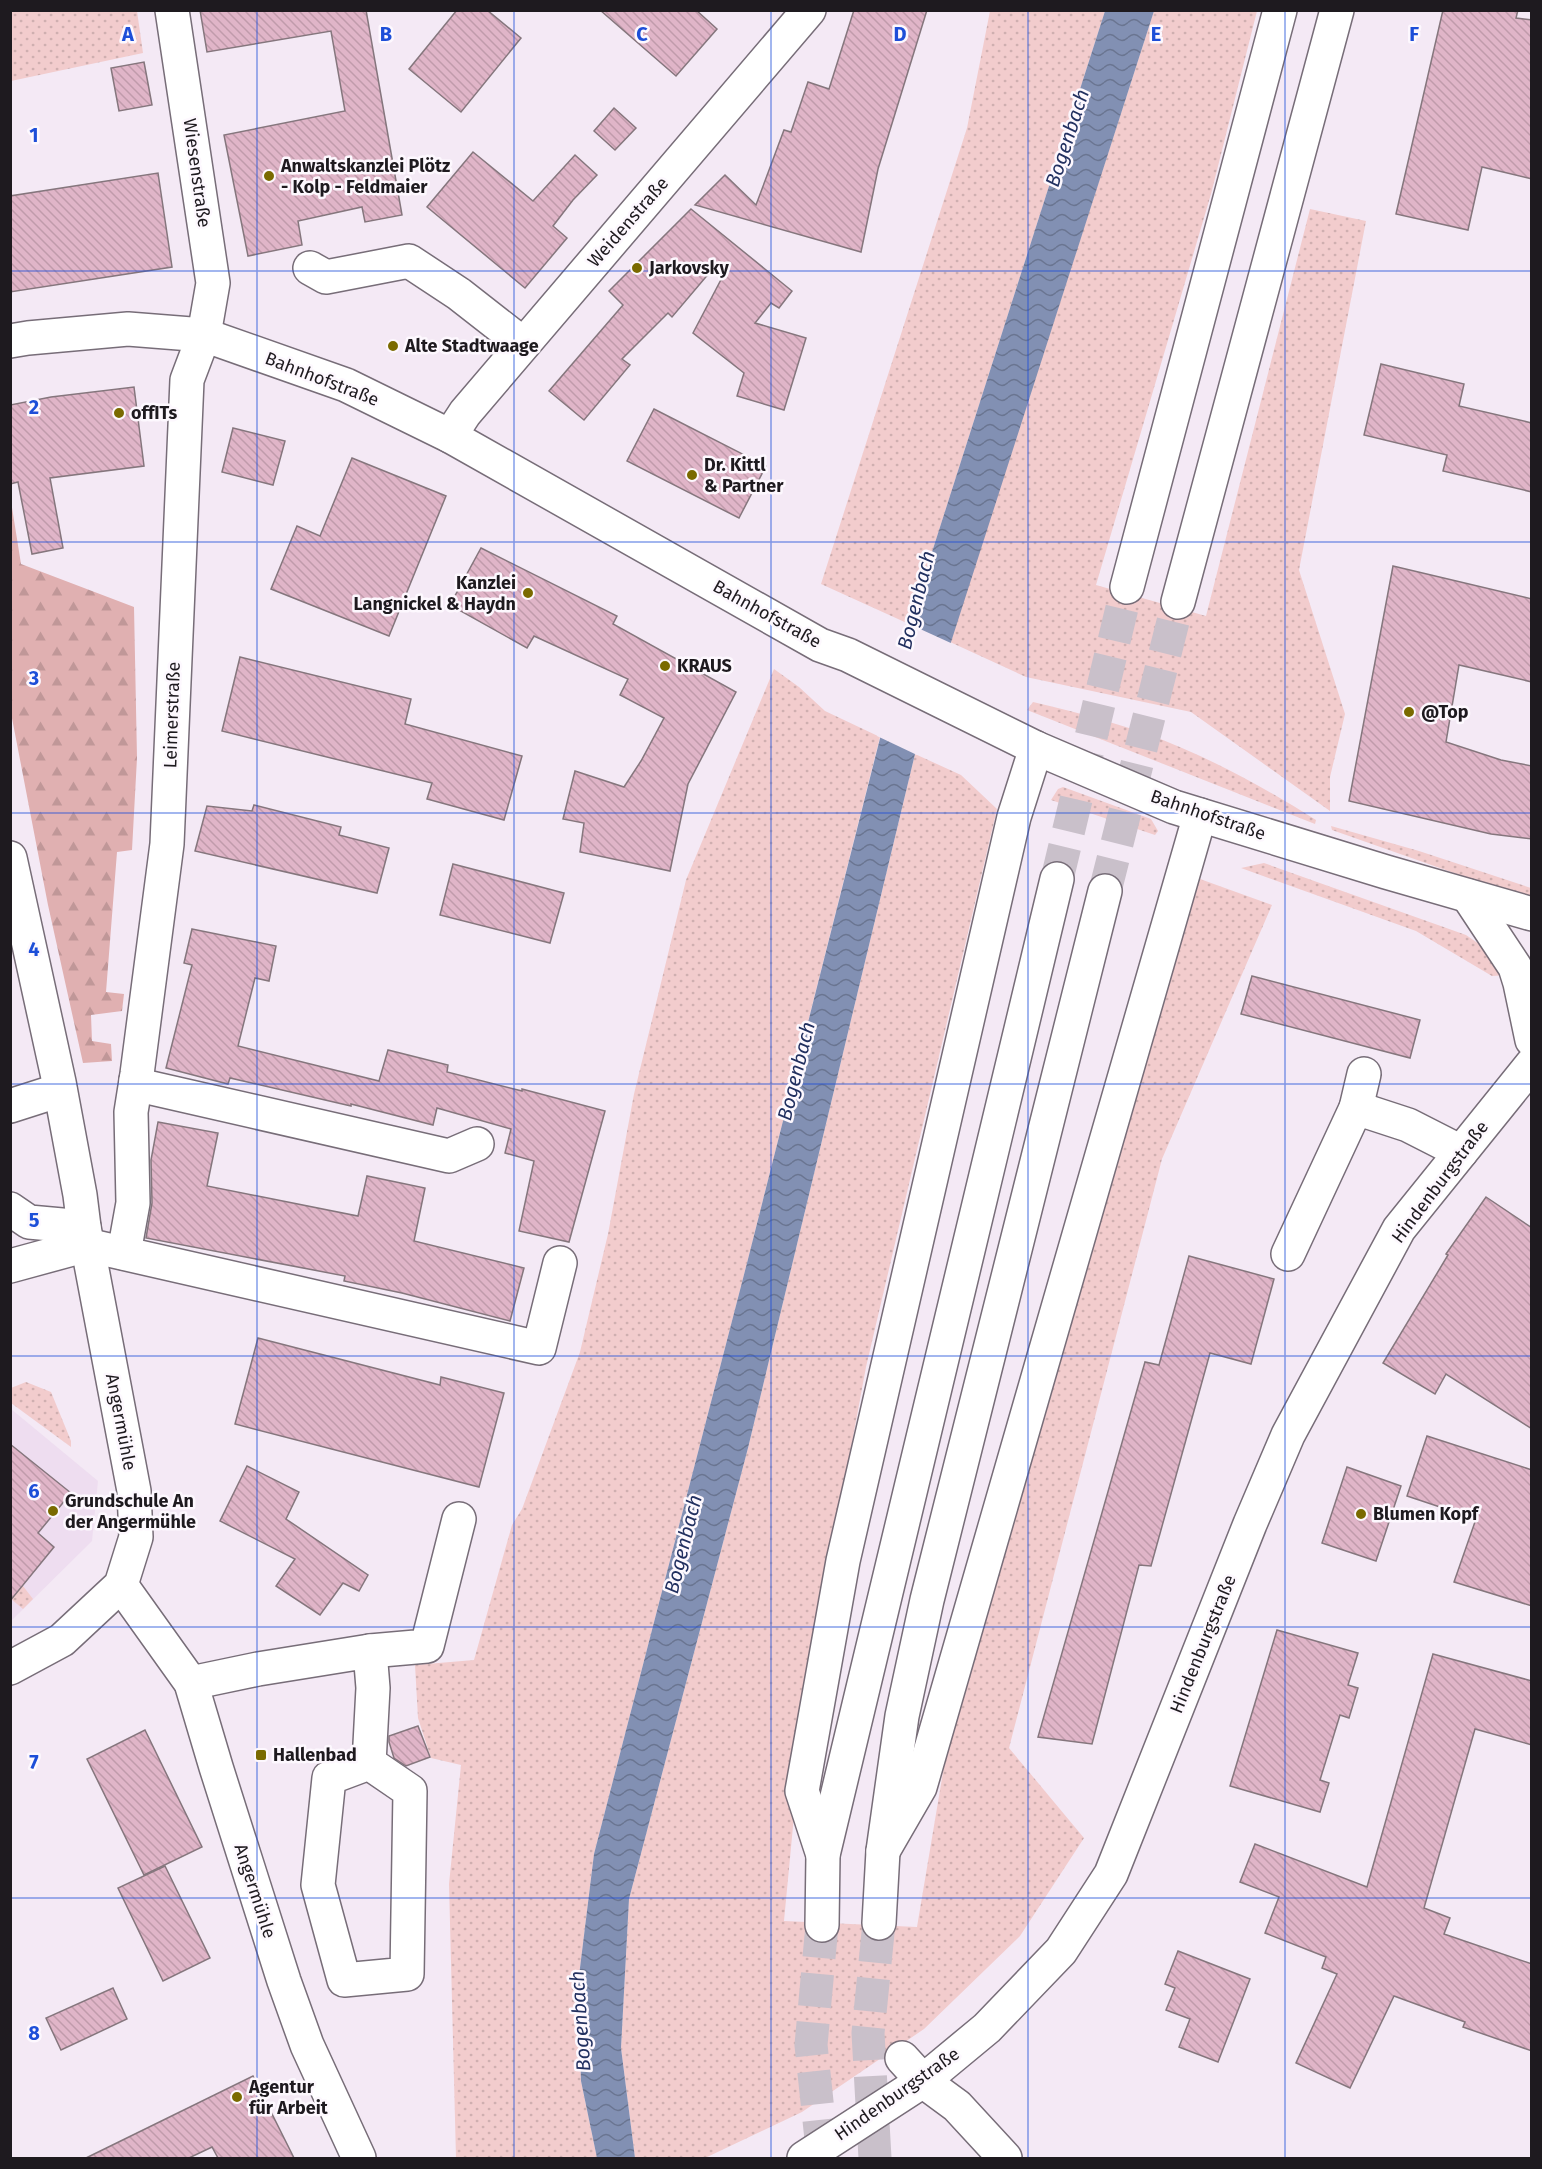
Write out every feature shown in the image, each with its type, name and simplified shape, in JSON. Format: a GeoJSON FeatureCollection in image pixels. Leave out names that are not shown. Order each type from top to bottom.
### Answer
{"type":"FeatureCollection","features":[{"type":"Feature","properties":{"kind":"main road","name":"Wiesenstraße"},"geometry":{"type":"LineString","coordinates":[[172,10],[213,283],[204,335]]}},
{"type":"Feature","properties":{"kind":"main road","name":"Weidenstraße"},"geometry":{"type":"LineString","coordinates":[[450,436],[465,413],[808,10]]}},
{"type":"Feature","properties":{"kind":"main road"},"geometry":{"type":"LineString","coordinates":[[1127,587],[1280,10]]}},
{"type":"Feature","properties":{"kind":"main road"},"geometry":{"type":"LineString","coordinates":[[1178,602],[1337,10]]}},
{"type":"Feature","properties":{"kind":"main road"},"geometry":{"type":"LineString","coordinates":[[310,268],[326,277],[409,261],[459,294],[523,344]]}},
{"type":"Feature","properties":{"kind":"main road","name":"Bahnhofstraße"},"geometry":{"type":"LineString","coordinates":[[10,341],[128,329],[204,335],[346,385],[450,436],[820,645],[848,655],[1036,748],[1173,807],[1532,914]]}},
{"type":"Feature","properties":{"kind":"main road","name":"Leimerstraße"},"geometry":{"type":"LineString","coordinates":[[124,1253],[134,1203],[131,1112],[167,844],[187,380],[204,335]]}},
{"type":"Feature","properties":{"kind":"main road"},"geometry":{"type":"LineString","coordinates":[[823,1855],[802,1791],[843,1561],[1014,817],[1036,748]]}},
{"type":"Feature","properties":{"kind":"main road"},"geometry":{"type":"LineString","coordinates":[[884,1851],[920,1787],[1200,815]]}},
{"type":"Feature","properties":{"kind":"main road","name":"Angermühle"},"geometry":{"type":"LineString","coordinates":[[10,858],[60,1090],[80,1195],[85,1236],[134,1491],[136,1537],[121,1585],[191,1683],[284,1981],[307,2045],[359,2158]]}},
{"type":"Feature","properties":{"kind":"main road"},"geometry":{"type":"LineString","coordinates":[[822,1925],[823,1855],[1057,879]]}},
{"type":"Feature","properties":{"kind":"main road"},"geometry":{"type":"LineString","coordinates":[[879,1923],[884,1851],[902,1716],[927,1600],[1105,891]]}},
{"type":"Feature","properties":{"kind":"main road"},"geometry":{"type":"LineString","coordinates":[[1468,896],[1515,967],[1532,1040]]}},
{"type":"Feature","properties":{"kind":"main road","name":"Hindenburgstraße"},"geometry":{"type":"LineString","coordinates":[[804,2158],[913,2069],[987,2028],[1060,1951],[1111,1874],[1250,1524],[1288,1435],[1400,1229],[1532,1064]]}},
{"type":"Feature","properties":{"kind":"main road"},"geometry":{"type":"LineString","coordinates":[[1288,1254],[1356,1108],[1364,1074]]}},
{"type":"Feature","properties":{"kind":"main road"},"geometry":{"type":"LineString","coordinates":[[134,1087],[147,1087],[449,1156],[477,1144]]}},
{"type":"Feature","properties":{"kind":"main road"},"geometry":{"type":"LineString","coordinates":[[10,1106],[60,1090]]}},
{"type":"Feature","properties":{"kind":"main road"},"geometry":{"type":"LineString","coordinates":[[1356,1108],[1408,1125],[1461,1152]]}},
{"type":"Feature","properties":{"kind":"main road"},"geometry":{"type":"LineString","coordinates":[[10,1209],[29,1222],[85,1236],[124,1253],[539,1348],[560,1263]]}},
{"type":"Feature","properties":{"kind":"main road"},"geometry":{"type":"LineString","coordinates":[[10,1266],[85,1236]]}},
{"type":"Feature","properties":{"kind":"main road"},"geometry":{"type":"LineString","coordinates":[[191,1683],[258,1668],[370,1651],[427,1646],[459,1519]]}},
{"type":"Feature","properties":{"kind":"main road"},"geometry":{"type":"LineString","coordinates":[[10,1668],[62,1640],[121,1585]]}},
{"type":"Feature","properties":{"kind":"main road"},"geometry":{"type":"LineString","coordinates":[[369,1763],[373,1688],[370,1651]]}},
{"type":"Feature","properties":{"kind":"main road"},"geometry":{"type":"LineString","coordinates":[[369,1763],[410,1791],[407,1974],[344,1980],[318,1884],[329,1778],[369,1763]]}},
{"type":"Feature","properties":{"kind":"main road"},"geometry":{"type":"LineString","coordinates":[[913,2069],[957,2106],[1005,2158]]}},
{"type":"Feature","properties":{"kind":"shaded area"},"geometry":{"type":"Polygon","coordinates":[[[10,11],[137,11],[143,53],[11,81],[10,11]]]}},
{"type":"Feature","properties":{"kind":"shaded area"},"geometry":{"type":"Polygon","coordinates":[[[990,11],[1105,11],[909,624],[821,584],[967,128],[990,11]]]}},
{"type":"Feature","properties":{"kind":"shaded area"},"geometry":{"type":"Polygon","coordinates":[[[1154,11],[1257,11],[1211,194],[1096,585],[1206,616],[1310,209],[1366,221],[1299,570],[1345,714],[1330,777],[1330,811],[1191,712],[1026,677],[950,642],[1154,11]]]}},
{"type":"Feature","properties":{"kind":"shaded area"},"geometry":{"type":"Polygon","coordinates":[[[774,669],[799,687],[825,711],[880,737],[594,1854],[578,1984],[581,2081],[597,2158],[456,2158],[449,1884],[461,1765],[431,1758],[418,1718],[415,1665],[474,1660],[512,1525],[522,1509],[580,1352],[608,1234],[634,1094],[686,880],[774,669]]]}},
{"type":"Feature","properties":{"kind":"shaded area"},"geometry":{"type":"Polygon","coordinates":[[[1033,702],[1090,716],[1164,740],[1217,764],[1267,791],[1316,820],[1315,824],[1027,710],[1033,702]]]}},
{"type":"Feature","properties":{"kind":"shaded area"},"geometry":{"type":"Polygon","coordinates":[[[915,754],[961,775],[997,809],[866,1367],[806,1690],[784,1921],[917,1927],[957,1689],[1200,879],[1272,905],[1162,1159],[1009,1748],[1084,1838],[1020,1936],[924,2029],[802,2112],[705,2158],[635,2158],[621,2048],[629,1899],[748,1448],[915,754]]]}},
{"type":"Feature","properties":{"kind":"shaded area"},"geometry":{"type":"Polygon","coordinates":[[[1063,787],[1151,819],[1158,831],[1155,835],[1051,800],[1058,789],[1063,787]]]}},
{"type":"Feature","properties":{"kind":"shaded area"},"geometry":{"type":"Polygon","coordinates":[[[1331,826],[1419,851],[1531,888],[1531,905],[1508,892],[1332,830],[1331,826]]]}},
{"type":"Feature","properties":{"kind":"shaded area"},"geometry":{"type":"Polygon","coordinates":[[[1264,863],[1466,935],[1498,957],[1509,975],[1492,976],[1416,931],[1241,868],[1264,863]]]}},
{"type":"Feature","properties":{"kind":"shaded area"},"geometry":{"type":"Polygon","coordinates":[[[26,1382],[51,1392],[71,1441],[71,1447],[11,1403],[11,1388],[26,1382]]]}},
{"type":"Feature","properties":{"kind":"shaded area","name":"Grundschule An der Angermühle"},"geometry":{"type":"Polygon","coordinates":[[[11,1409],[98,1481],[92,1541],[11,1621],[11,1409]]]}},
{"type":"Feature","properties":{"kind":"shaded area"},"geometry":{"type":"Polygon","coordinates":[[[10,1576],[23,1586],[33,1599],[23,1609],[11,1599],[10,1576]]]}},
{"type":"Feature","properties":{"kind":"green space"},"geometry":{"type":"Polygon","coordinates":[[[10,495],[21,564],[134,607],[137,758],[132,850],[117,852],[106,992],[124,994],[122,1011],[91,1015],[92,1041],[111,1044],[112,1061],[83,1063],[48,905],[11,713],[10,495]]]}},
{"type":"Feature","properties":{"kind":"water","name":"Bogenbach"},"geometry":{"type":"Polygon","coordinates":[[[1105,11],[1154,11],[915,754],[748,1448],[629,1899],[621,2048],[635,2158],[597,2158],[581,2081],[578,1984],[594,1854],[909,624],[1105,11]]]}},
{"type":"Feature","properties":{"kind":"pier"},"geometry":{"type":"Polygon","coordinates":[[[907,623],[953,644],[917,755],[877,736],[907,623]]]}},
{"type":"Feature","properties":{"kind":"building"},"geometry":{"type":"Polygon","coordinates":[[[200,10],[366,10],[402,215],[365,222],[362,207],[298,221],[302,245],[248,256],[224,135],[345,111],[331,31],[207,52],[200,10]]]}},
{"type":"Feature","properties":{"kind":"building"},"geometry":{"type":"Polygon","coordinates":[[[457,10],[487,10],[521,38],[461,112],[409,69],[457,10]]]}},
{"type":"Feature","properties":{"kind":"building"},"geometry":{"type":"Polygon","coordinates":[[[600,10],[696,10],[717,29],[676,76],[600,10]]]}},
{"type":"Feature","properties":{"kind":"building"},"geometry":{"type":"Polygon","coordinates":[[[854,10],[927,10],[878,169],[861,252],[695,205],[725,175],[756,205],[784,130],[791,132],[808,82],[829,89],[854,10]]]}},
{"type":"Feature","properties":{"kind":"building"},"geometry":{"type":"Polygon","coordinates":[[[1443,10],[1518,10],[1516,18],[1532,20],[1532,179],[1482,167],[1468,230],[1396,214],[1443,10]]]}},
{"type":"Feature","properties":{"kind":"building"},"geometry":{"type":"Polygon","coordinates":[[[144,62],[152,105],[119,111],[111,68],[144,62]]]}},
{"type":"Feature","properties":{"kind":"building"},"geometry":{"type":"Polygon","coordinates":[[[614,108],[636,128],[615,150],[594,131],[614,108]]]}},
{"type":"Feature","properties":{"kind":"building"},"geometry":{"type":"Polygon","coordinates":[[[473,152],[533,201],[575,155],[597,175],[573,200],[553,226],[567,238],[525,288],[427,207],[473,152]]]}},
{"type":"Feature","properties":{"kind":"building"},"geometry":{"type":"Polygon","coordinates":[[[158,173],[172,267],[10,292],[10,196],[158,173]]]}},
{"type":"Feature","properties":{"kind":"building"},"geometry":{"type":"Polygon","coordinates":[[[691,209],[792,291],[779,308],[771,303],[755,323],[806,338],[784,410],[737,396],[744,373],[693,333],[725,272],[716,265],[672,317],[668,313],[622,359],[630,365],[584,420],[549,391],[623,305],[609,291],[691,209]]]}},
{"type":"Feature","properties":{"kind":"building"},"geometry":{"type":"Polygon","coordinates":[[[1381,364],[1464,384],[1459,406],[1532,423],[1532,492],[1443,471],[1447,455],[1364,435],[1381,364]]]}},
{"type":"Feature","properties":{"kind":"building"},"geometry":{"type":"Polygon","coordinates":[[[134,387],[144,466],[50,478],[63,548],[32,554],[18,482],[10,484],[10,405],[51,397],[134,387]]]}},
{"type":"Feature","properties":{"kind":"building"},"geometry":{"type":"Polygon","coordinates":[[[654,409],[766,466],[739,518],[627,461],[654,409]]]}},
{"type":"Feature","properties":{"kind":"building"},"geometry":{"type":"Polygon","coordinates":[[[233,428],[285,441],[273,485],[222,472],[233,428]]]}},
{"type":"Feature","properties":{"kind":"building"},"geometry":{"type":"Polygon","coordinates":[[[352,458],[446,496],[389,636],[271,589],[297,526],[320,536],[352,458]]]}},
{"type":"Feature","properties":{"kind":"building"},"geometry":{"type":"Polygon","coordinates":[[[481,548],[617,616],[613,624],[736,692],[688,784],[670,871],[580,852],[584,823],[563,819],[575,771],[624,787],[664,718],[620,695],[628,679],[534,636],[527,648],[450,605],[481,548]]]}},
{"type":"Feature","properties":{"kind":"building","name":"@Top"},"geometry":{"type":"Polygon","coordinates":[[[1393,566],[1532,599],[1532,682],[1459,665],[1446,742],[1501,760],[1532,766],[1532,839],[1491,834],[1349,801],[1393,566]]]}},
{"type":"Feature","properties":{"kind":"building"},"geometry":{"type":"Polygon","coordinates":[[[240,657],[411,699],[405,724],[522,756],[504,820],[427,799],[432,783],[222,731],[240,657]]]}},
{"type":"Feature","properties":{"kind":"building"},"geometry":{"type":"Polygon","coordinates":[[[254,805],[341,827],[339,835],[389,848],[377,893],[195,851],[207,806],[252,811],[254,805]]]}},
{"type":"Feature","properties":{"kind":"building"},"geometry":{"type":"Polygon","coordinates":[[[453,864],[564,893],[550,943],[440,915],[453,864]]]}},
{"type":"Feature","properties":{"kind":"building"},"geometry":{"type":"Polygon","coordinates":[[[192,929],[276,946],[269,981],[255,978],[238,1046],[379,1081],[388,1050],[448,1065],[447,1072],[605,1111],[569,1242],[519,1231],[534,1161],[505,1153],[511,1129],[437,1108],[433,1125],[351,1104],[351,1106],[230,1078],[228,1084],[166,1068],[192,965],[184,963],[192,929]]]}},
{"type":"Feature","properties":{"kind":"building"},"geometry":{"type":"Polygon","coordinates":[[[1252,976],[1420,1020],[1410,1058],[1241,1014],[1252,976]]]}},
{"type":"Feature","properties":{"kind":"building"},"geometry":{"type":"Polygon","coordinates":[[[158,1122],[218,1133],[207,1186],[358,1216],[367,1176],[425,1188],[414,1241],[524,1268],[510,1321],[402,1293],[344,1281],[345,1276],[146,1238],[152,1203],[151,1160],[158,1122]]]}},
{"type":"Feature","properties":{"kind":"building"},"geometry":{"type":"Polygon","coordinates":[[[1486,1197],[1532,1228],[1532,1429],[1446,1374],[1435,1394],[1383,1363],[1448,1255],[1446,1254],[1486,1197]]]}},
{"type":"Feature","properties":{"kind":"building"},"geometry":{"type":"Polygon","coordinates":[[[1189,1256],[1274,1279],[1251,1364],[1210,1353],[1151,1566],[1139,1565],[1092,1744],[1038,1737],[1145,1362],[1159,1365],[1189,1256]]]}},
{"type":"Feature","properties":{"kind":"building"},"geometry":{"type":"Polygon","coordinates":[[[258,1338],[440,1385],[441,1377],[504,1393],[479,1487],[235,1424],[258,1338]]]}},
{"type":"Feature","properties":{"kind":"building"},"geometry":{"type":"Polygon","coordinates":[[[1427,1436],[1532,1470],[1532,1606],[1454,1582],[1476,1519],[1407,1496],[1427,1436]]]}},
{"type":"Feature","properties":{"kind":"building"},"geometry":{"type":"Polygon","coordinates":[[[10,1444],[71,1493],[38,1533],[54,1547],[10,1601],[10,1444]]]}},
{"type":"Feature","properties":{"kind":"building"},"geometry":{"type":"Polygon","coordinates":[[[247,1466],[299,1492],[286,1519],[368,1575],[359,1591],[343,1583],[320,1615],[276,1586],[295,1559],[220,1521],[247,1466]]]}},
{"type":"Feature","properties":{"kind":"building","name":"Blumen Kopf"},"geometry":{"type":"Polygon","coordinates":[[[1347,1467],[1401,1486],[1376,1561],[1322,1543],[1347,1467]]]}},
{"type":"Feature","properties":{"kind":"building"},"geometry":{"type":"Polygon","coordinates":[[[1277,1630],[1358,1653],[1348,1685],[1358,1688],[1349,1718],[1340,1715],[1320,1780],[1329,1783],[1320,1812],[1230,1786],[1277,1630]]]}},
{"type":"Feature","properties":{"kind":"building"},"geometry":{"type":"Polygon","coordinates":[[[1433,1654],[1532,1681],[1532,1745],[1475,1729],[1424,1908],[1450,1918],[1444,1934],[1532,1964],[1532,2051],[1463,2027],[1465,2022],[1394,1996],[1350,2088],[1296,2063],[1337,1974],[1322,1968],[1326,1957],[1265,1933],[1279,1897],[1240,1882],[1255,1844],[1367,1887],[1433,1654]]]}},
{"type":"Feature","properties":{"kind":"building"},"geometry":{"type":"Polygon","coordinates":[[[418,1726],[430,1757],[406,1766],[394,1758],[389,1736],[418,1726]]]}},
{"type":"Feature","properties":{"kind":"building"},"geometry":{"type":"Polygon","coordinates":[[[145,1730],[202,1847],[144,1875],[87,1759],[145,1730]]]}},
{"type":"Feature","properties":{"kind":"building"},"geometry":{"type":"Polygon","coordinates":[[[165,1866],[210,1958],[163,1981],[118,1888],[165,1866]]]}},
{"type":"Feature","properties":{"kind":"building"},"geometry":{"type":"Polygon","coordinates":[[[1178,1951],[1250,1979],[1218,2062],[1179,2047],[1190,2019],[1166,2010],[1175,1988],[1165,1984],[1178,1951]]]}},
{"type":"Feature","properties":{"kind":"building"},"geometry":{"type":"Polygon","coordinates":[[[113,1988],[127,2019],[61,2050],[46,2018],[113,1988]]]}},
{"type":"Feature","properties":{"kind":"building","name":"Agentur für Arbeit"},"geometry":{"type":"Polygon","coordinates":[[[253,2076],[294,2158],[218,2158],[212,2147],[189,2158],[86,2158],[253,2076]]]}},
{"type":"Feature","properties":{"kind":"tunnel"},"geometry":{"type":"LineString","coordinates":[[1057,879],[1127,587]]}},
{"type":"Feature","properties":{"kind":"tunnel"},"geometry":{"type":"LineString","coordinates":[[1105,891],[1178,602]]}},
{"type":"Feature","properties":{"kind":"tunnel"},"geometry":{"type":"LineString","coordinates":[[875,2158],[868,2033],[879,1923]]}},
{"type":"Feature","properties":{"kind":"tunnel"},"geometry":{"type":"LineString","coordinates":[[822,1925],[811,2045],[823,2158]]}},
{"type":"Feature","properties":{"kind":"place","name":"Anwaltskanzlei Plötz - Kolp - Feldmaier"},"geometry":{"type":"Point","coordinates":[269,176]}},
{"type":"Feature","properties":{"kind":"place","name":"Jarkovsky"},"geometry":{"type":"Point","coordinates":[637,268]}},
{"type":"Feature","properties":{"kind":"place","name":"Alte Stadtwaage"},"geometry":{"type":"Point","coordinates":[393,346]}},
{"type":"Feature","properties":{"kind":"place","name":"offITs"},"geometry":{"type":"Point","coordinates":[119,413]}},
{"type":"Feature","properties":{"kind":"place","name":"Dr. Kittl & Partner"},"geometry":{"type":"Point","coordinates":[692,475]}},
{"type":"Feature","properties":{"kind":"place","name":"Kanzlei Langnickel & Haydn"},"geometry":{"type":"Point","coordinates":[528,593]}},
{"type":"Feature","properties":{"kind":"place","name":"KRAUS"},"geometry":{"type":"Point","coordinates":[665,666]}},
{"type":"Feature","properties":{"kind":"place","name":"@Top"},"geometry":{"type":"Point","coordinates":[1409,712]}},
{"type":"Feature","properties":{"kind":"place","name":"Grundschule An der Angermühle"},"geometry":{"type":"Point","coordinates":[53,1511]}},
{"type":"Feature","properties":{"kind":"place","name":"Blumen Kopf"},"geometry":{"type":"Point","coordinates":[1361,1514]}},
{"type":"Feature","properties":{"kind":"place","name":"Hallenbad"},"geometry":{"type":"Point","coordinates":[261,1755]}},
{"type":"Feature","properties":{"kind":"place","name":"Agentur für Arbeit"},"geometry":{"type":"Point","coordinates":[237,2097]}}]}
